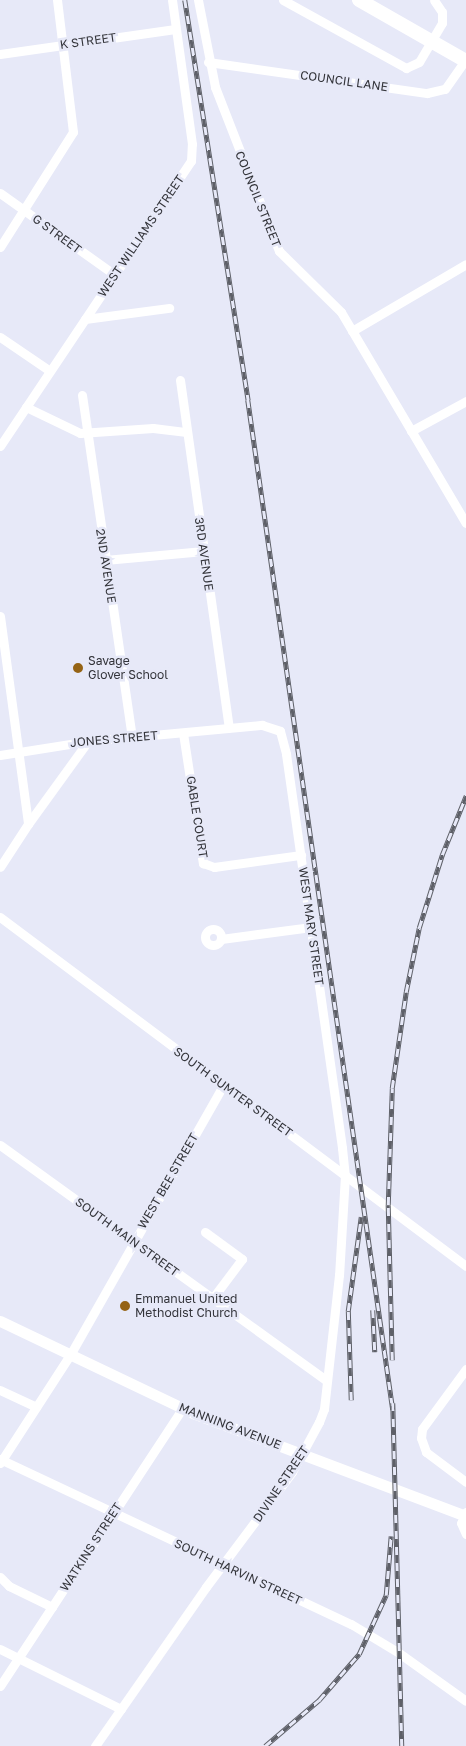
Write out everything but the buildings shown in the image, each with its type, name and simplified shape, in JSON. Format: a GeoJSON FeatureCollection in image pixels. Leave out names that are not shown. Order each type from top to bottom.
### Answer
{"type":"FeatureCollection","features":[{"type":"Feature","properties":{"kind":"highway"},"geometry":{"type":"LineString","coordinates":[[359,0],[466,60]]}},
{"type":"Feature","properties":{"kind":"main road","name":"MANNING AVENUE"},"geometry":{"type":"LineString","coordinates":[[0,1321],[182,1409],[466,1516]]}},
{"type":"Feature","properties":{"kind":"street"},"geometry":{"type":"LineString","coordinates":[[0,247],[73,132],[56,0]]}},
{"type":"Feature","properties":{"kind":"street","name":"WEST WILLIAMS STREET"},"geometry":{"type":"LineString","coordinates":[[0,446],[191,161],[192,144],[172,0]]}},
{"type":"Feature","properties":{"kind":"street","name":"COUNCIL STREET"},"geometry":{"type":"LineString","coordinates":[[198,0],[208,62],[232,135],[279,251],[337,306],[466,523]]}},
{"type":"Feature","properties":{"kind":"street"},"geometry":{"type":"LineString","coordinates":[[282,0],[401,66],[412,67],[419,62],[433,42],[443,17],[440,7],[434,0]]}},
{"type":"Feature","properties":{"kind":"street","name":"K STREET"},"geometry":{"type":"LineString","coordinates":[[0,54],[175,28]]}},
{"type":"Feature","properties":{"kind":"street","name":"COUNCIL LANE"},"geometry":{"type":"LineString","coordinates":[[208,62],[427,93],[444,89],[466,60]]}},
{"type":"Feature","properties":{"kind":"street","name":"G STREET"},"geometry":{"type":"LineString","coordinates":[[0,192],[114,275]]}},
{"type":"Feature","properties":{"kind":"street"},"geometry":{"type":"LineString","coordinates":[[352,331],[466,264]]}},
{"type":"Feature","properties":{"kind":"street"},"geometry":{"type":"LineString","coordinates":[[85,319],[169,308]]}},
{"type":"Feature","properties":{"kind":"street"},"geometry":{"type":"LineString","coordinates":[[0,337],[50,371]]}},
{"type":"Feature","properties":{"kind":"street","name":"3RD AVENUE"},"geometry":{"type":"LineString","coordinates":[[180,380],[229,728]]}},
{"type":"Feature","properties":{"kind":"street","name":"2ND AVENUE"},"geometry":{"type":"LineString","coordinates":[[82,395],[132,738]]}},
{"type":"Feature","properties":{"kind":"street"},"geometry":{"type":"LineString","coordinates":[[411,431],[466,401]]}},
{"type":"Feature","properties":{"kind":"street"},"geometry":{"type":"LineString","coordinates":[[26,406],[88,434],[153,428],[187,432]]}},
{"type":"Feature","properties":{"kind":"street"},"geometry":{"type":"LineString","coordinates":[[106,560],[204,551]]}},
{"type":"Feature","properties":{"kind":"street"},"geometry":{"type":"LineString","coordinates":[[0,616],[28,824]]}},
{"type":"Feature","properties":{"kind":"street","name":"WEST MARY STREET"},"geometry":{"type":"LineString","coordinates":[[229,728],[269,725],[283,736],[345,1175]]}},
{"type":"Feature","properties":{"kind":"street","name":"JONES STREET"},"geometry":{"type":"LineString","coordinates":[[0,755],[88,741],[229,728]]}},
{"type":"Feature","properties":{"kind":"street","name":"GABLE COURT"},"geometry":{"type":"LineString","coordinates":[[183,733],[203,863],[214,867],[301,855]]}},
{"type":"Feature","properties":{"kind":"street"},"geometry":{"type":"LineString","coordinates":[[0,867],[28,824],[88,741]]}},
{"type":"Feature","properties":{"kind":"street","name":"SOUTH SUMTER STREET"},"geometry":{"type":"LineString","coordinates":[[0,917],[223,1086],[466,1266]]}},
{"type":"Feature","properties":{"kind":"street"},"geometry":{"type":"LineString","coordinates":[[221,939],[311,927]]}},
{"type":"Feature","properties":{"kind":"street","name":"WEST BEE STREET"},"geometry":{"type":"LineString","coordinates":[[1,1461],[70,1355],[133,1241],[223,1086]]}},
{"type":"Feature","properties":{"kind":"street","name":"SOUTH MAIN STREET"},"geometry":{"type":"LineString","coordinates":[[0,1145],[327,1381]]}},
{"type":"Feature","properties":{"kind":"street","name":"DIVINE STREET"},"geometry":{"type":"LineString","coordinates":[[96,1746],[308,1444],[324,1409],[339,1276],[345,1175]]}},
{"type":"Feature","properties":{"kind":"street"},"geometry":{"type":"LineString","coordinates":[[205,1232],[242,1259],[212,1299]]}},
{"type":"Feature","properties":{"kind":"street"},"geometry":{"type":"LineString","coordinates":[[466,1370],[422,1429],[421,1438],[426,1452],[466,1482]]}},
{"type":"Feature","properties":{"kind":"street"},"geometry":{"type":"LineString","coordinates":[[0,1390],[36,1408]]}},
{"type":"Feature","properties":{"kind":"street","name":"WATKINS STREET"},"geometry":{"type":"LineString","coordinates":[[0,1686],[182,1409]]}},
{"type":"Feature","properties":{"kind":"street","name":"SOUTH HARVIN STREET"},"geometry":{"type":"LineString","coordinates":[[1,1461],[351,1624],[399,1653],[466,1701]]}},
{"type":"Feature","properties":{"kind":"street"},"geometry":{"type":"LineString","coordinates":[[466,1512],[461,1523],[466,1534]]}},
{"type":"Feature","properties":{"kind":"street"},"geometry":{"type":"LineString","coordinates":[[0,1577],[9,1586],[52,1608]]}},
{"type":"Feature","properties":{"kind":"street"},"geometry":{"type":"LineString","coordinates":[[0,1649],[121,1709]]}},
{"type":"Feature","properties":{"kind":"railway"},"geometry":{"type":"LineString","coordinates":[[185,0],[248,400],[393,1410]]}},
{"type":"Feature","properties":{"kind":"railway"},"geometry":{"type":"LineString","coordinates":[[392,1360],[388,1205],[392,1088],[406,992],[419,928],[442,855],[466,796]]}},
{"type":"Feature","properties":{"kind":"railway"},"geometry":{"type":"LineString","coordinates":[[351,1400],[348,1311],[361,1217]]}},
{"type":"Feature","properties":{"kind":"railway"},"geometry":{"type":"LineString","coordinates":[[373,1310],[375,1352]]}},
{"type":"Feature","properties":{"kind":"railway"},"geometry":{"type":"LineString","coordinates":[[393,1403],[402,1746]]}},
{"type":"Feature","properties":{"kind":"railway"},"geometry":{"type":"LineString","coordinates":[[265,1746],[319,1700],[359,1654],[386,1595],[391,1536]]}},
{"type":"Feature","properties":{"kind":"place","name":"Savage Glover School"},"geometry":{"type":"Point","coordinates":[78,668]}},
{"type":"Feature","properties":{"kind":"place","name":"Emmanuel United Methodist Church"},"geometry":{"type":"Point","coordinates":[125,1306]}}]}
